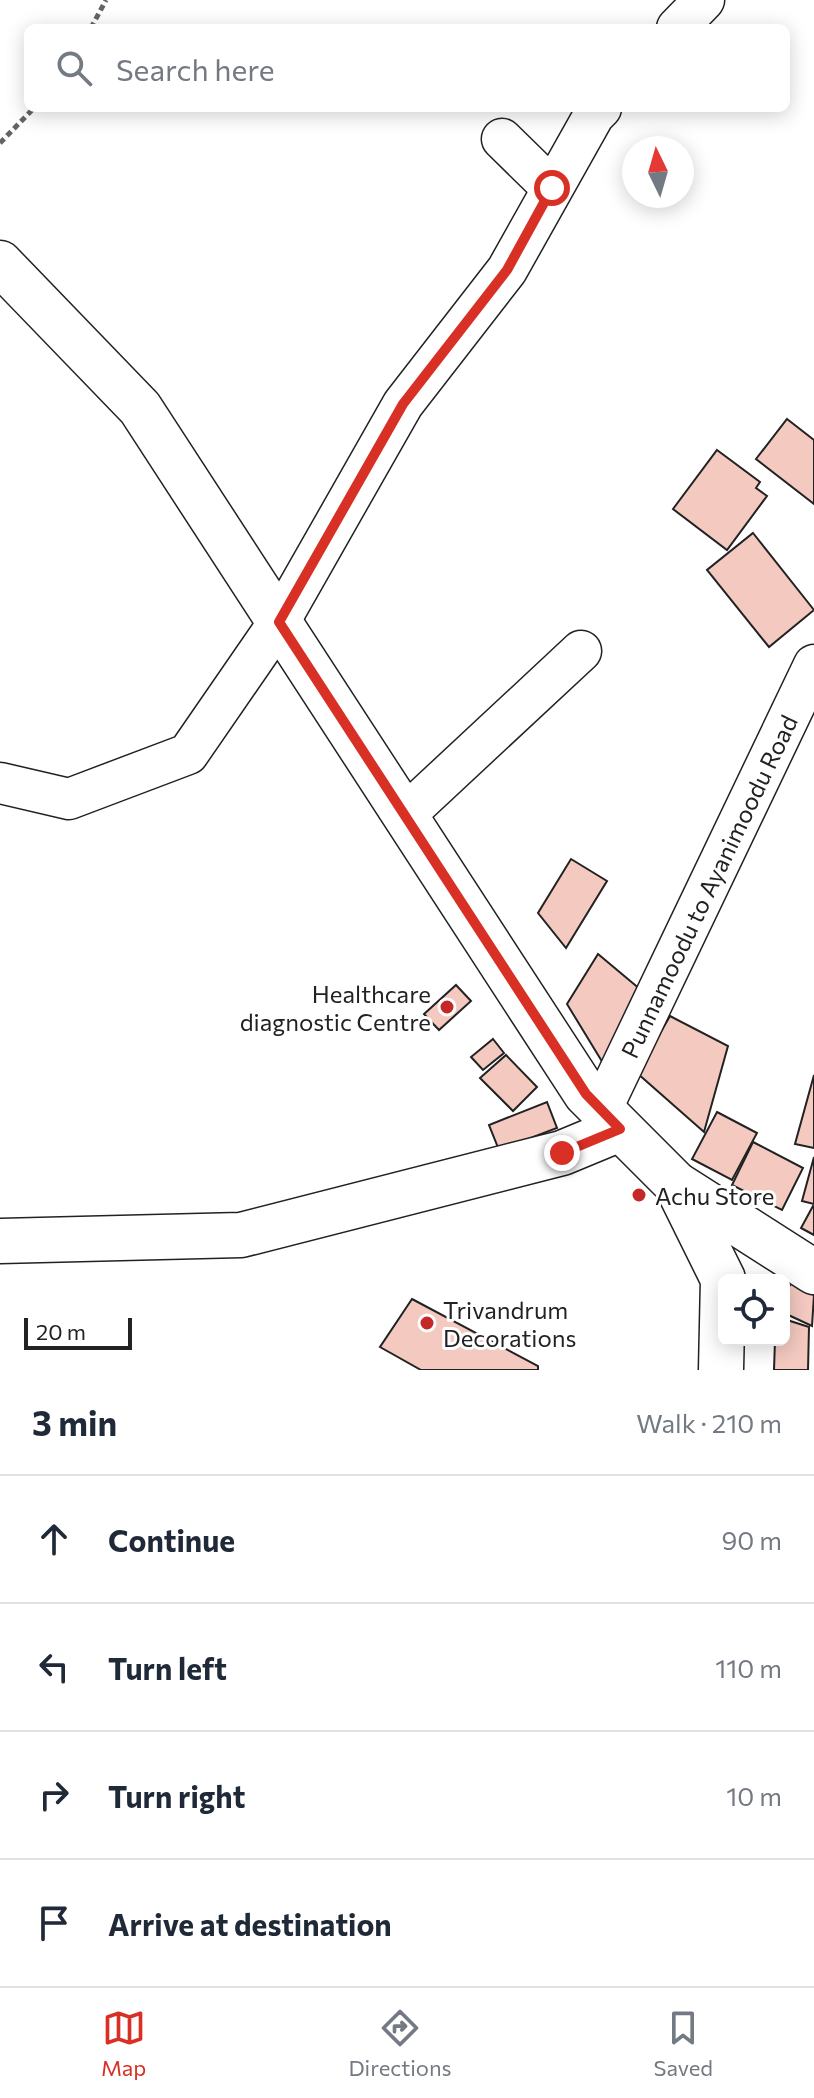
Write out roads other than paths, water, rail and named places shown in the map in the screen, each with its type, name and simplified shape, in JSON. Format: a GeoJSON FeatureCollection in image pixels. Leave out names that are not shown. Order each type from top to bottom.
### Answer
{"type":"FeatureCollection","features":[{"type":"Feature","properties":{"kind":"main road"},"geometry":{"type":"LineString","coordinates":[[0,263],[140,408],[586,1094],[676,1184],[814,1272]]}},
{"type":"Feature","properties":{"kind":"main road"},"geometry":{"type":"LineString","coordinates":[[0,1241],[241,1235],[562,1153],[611,1118]]}},
{"type":"Feature","properties":{"kind":"main road"},"geometry":{"type":"LineString","coordinates":[[676,1184],[723,1279],[721,1370]]}},
{"type":"Feature","properties":{"kind":"street"},"geometry":{"type":"LineString","coordinates":[[0,783],[69,799],[188,754],[279,622],[403,404],[507,270],[597,112]]}},
{"type":"Feature","properties":{"kind":"street"},"geometry":{"type":"LineString","coordinates":[[502,139],[552,188]]}},
{"type":"Feature","properties":{"kind":"street"},"geometry":{"type":"LineString","coordinates":[[405,815],[581,651]]}},
{"type":"Feature","properties":{"kind":"street","name":"Punnamoodu to Ayanimoodu Road"},"geometry":{"type":"LineString","coordinates":[[611,1118],[814,665]]}},
{"type":"Feature","properties":{"kind":"place","name":"Healthcare diagnostic Centre"},"geometry":{"type":"Point","coordinates":[447,1007]}},
{"type":"Feature","properties":{"kind":"place","name":"Achu Store"},"geometry":{"type":"Point","coordinates":[639,1195]}},
{"type":"Feature","properties":{"kind":"place","name":"Trivandrum Decorations"},"geometry":{"type":"Point","coordinates":[427,1323]}}]}
